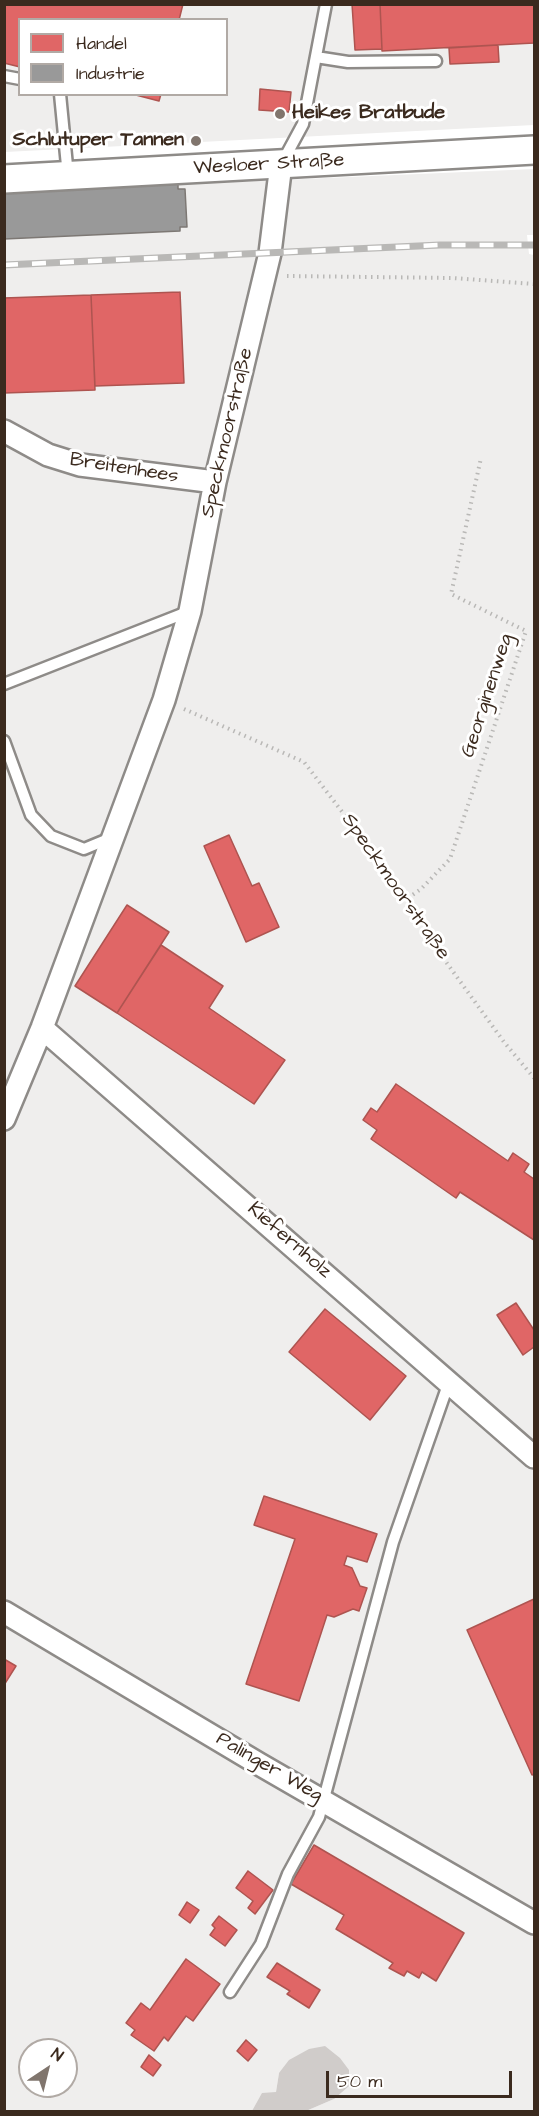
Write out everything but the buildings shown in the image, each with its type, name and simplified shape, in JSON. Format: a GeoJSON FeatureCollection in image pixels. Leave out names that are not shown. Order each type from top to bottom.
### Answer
{"type":"FeatureCollection","features":[{"type":"Feature","properties":{"kind":"street","name":"Wesloer Straße"},"geometry":{"type":"LineString","coordinates":[[4,179],[534,150]]}},
{"type":"Feature","properties":{"kind":"street","name":"Speckmoorstraße"},"geometry":{"type":"LineString","coordinates":[[4,1119],[42,1028],[164,700],[190,611],[215,482],[265,276],[281,164]]}},
{"type":"Feature","properties":{"kind":"street","name":"Breitenhees"},"geometry":{"type":"LineString","coordinates":[[4,430],[48,455],[80,465],[215,482]]}},
{"type":"Feature","properties":{"kind":"street","name":"Kiefernholz"},"geometry":{"type":"LineString","coordinates":[[42,1028],[534,1457]]}},
{"type":"Feature","properties":{"kind":"street","name":"Palinger Weg"},"geometry":{"type":"LineString","coordinates":[[4,1612],[259,1764],[322,1798],[534,1923]]}},
{"type":"Feature","properties":{"kind":"lane"},"geometry":{"type":"LineString","coordinates":[[281,164],[303,124],[326,4]]}},
{"type":"Feature","properties":{"kind":"lane"},"geometry":{"type":"LineString","coordinates":[[316,57],[348,62],[436,61]]}},
{"type":"Feature","properties":{"kind":"lane"},"geometry":{"type":"LineString","coordinates":[[60,96],[68,176]]}},
{"type":"Feature","properties":{"kind":"lane"},"geometry":{"type":"LineString","coordinates":[[4,684],[190,611]]}},
{"type":"Feature","properties":{"kind":"lane"},"geometry":{"type":"LineString","coordinates":[[4,741],[31,815],[51,836],[84,849],[113,837]]}},
{"type":"Feature","properties":{"kind":"lane"},"geometry":{"type":"LineString","coordinates":[[230,1992],[261,1944],[288,1874],[319,1817],[322,1798],[393,1542],[449,1383]]}},
{"type":"Feature","properties":{"kind":"path"},"geometry":{"type":"LineString","coordinates":[[265,276],[453,278],[534,284]]}},
{"type":"Feature","properties":{"kind":"path","name":"Georginenweg"},"geometry":{"type":"LineString","coordinates":[[408,898],[421,889],[450,859],[526,631],[451,594],[481,458]]}},
{"type":"Feature","properties":{"kind":"path","name":"Speckmoorstraße"},"geometry":{"type":"LineString","coordinates":[[164,700],[304,762],[408,898],[420,926],[504,1042],[534,1078]]}},
{"type":"Feature","properties":{"kind":"shaded area"},"geometry":{"type":"Polygon","coordinates":[[[5,5],[534,5],[534,125],[5,152],[5,5]]]}},
{"type":"Feature","properties":{"kind":"shaded area"},"geometry":{"type":"Polygon","coordinates":[[[534,169],[534,235],[527,235],[529,254],[534,255],[534,2111],[306,2111],[334,2099],[279,2073],[276,2092],[252,2111],[5,2111],[4,192],[534,169]]]}},
{"type":"Feature","properties":{"kind":"shaded area"},"geometry":{"type":"Polygon","coordinates":[[[325,2046],[340,2058],[349,2070],[349,2086],[334,2099],[306,2111],[252,2111],[262,2093],[276,2092],[279,2073],[289,2060],[309,2049],[325,2046]]]}},
{"type":"Feature","properties":{"kind":"railway"},"geometry":{"type":"LineString","coordinates":[[4,265],[440,245],[534,245]]}},
{"type":"Feature","properties":{"kind":"place","name":"Heikes Bratbude"},"geometry":{"type":"Point","coordinates":[280,114]}},
{"type":"Feature","properties":{"kind":"place","name":"Schlutuper Tannen"},"geometry":{"type":"Point","coordinates":[196,141]}}]}
